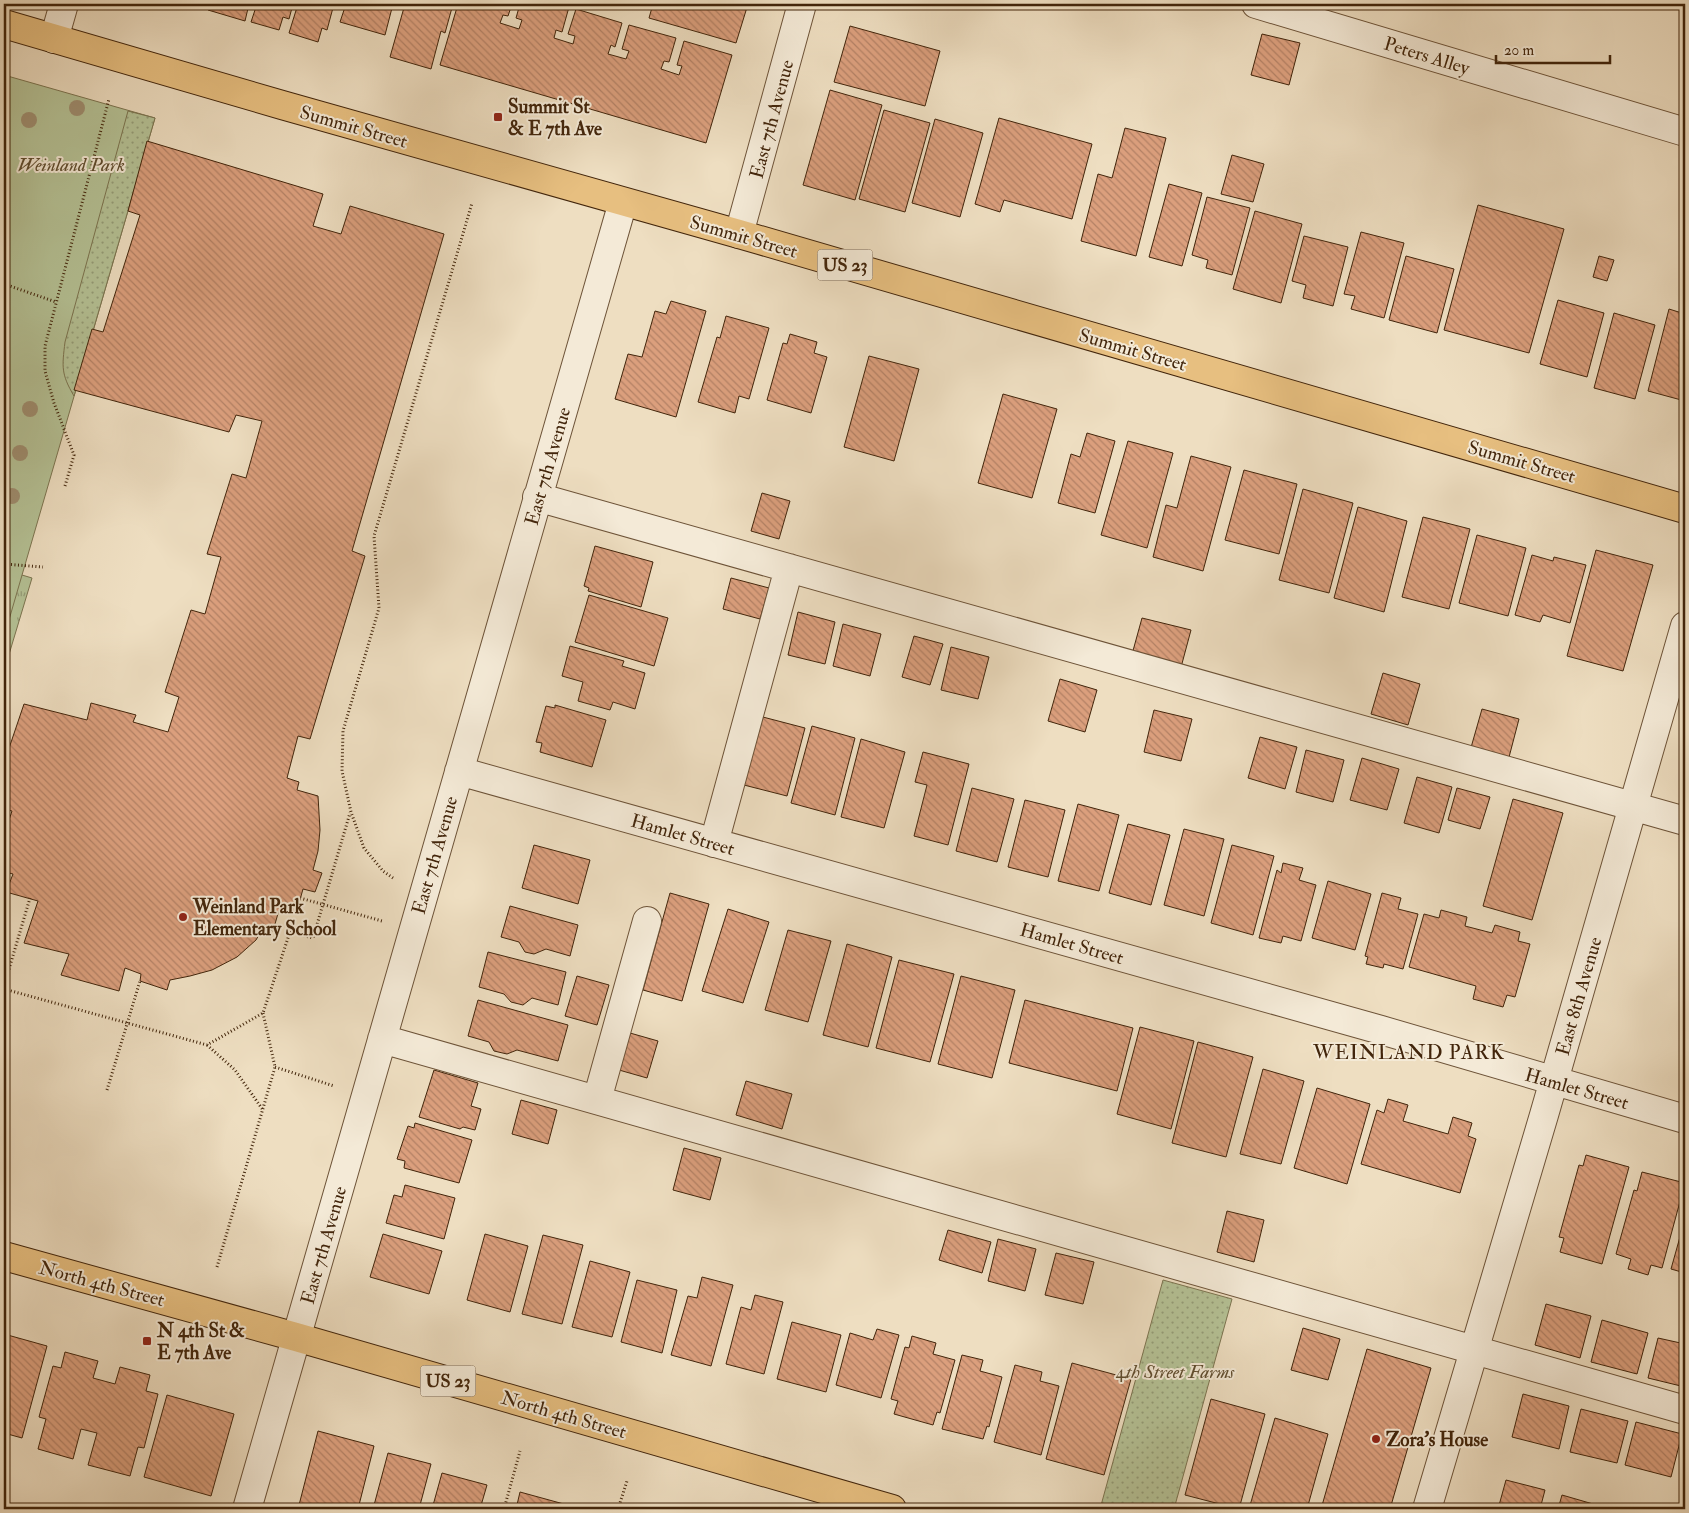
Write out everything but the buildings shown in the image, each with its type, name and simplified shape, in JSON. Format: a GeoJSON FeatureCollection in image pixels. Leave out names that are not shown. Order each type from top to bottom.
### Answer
{"type":"FeatureCollection","features":[{"type":"Feature","properties":{"kind":"main road","name":"Summit Street"},"geometry":{"type":"LineString","coordinates":[[4,24],[739,234],[1685,508]]}},
{"type":"Feature","properties":{"kind":"main road","name":"North 4th Street"},"geometry":{"type":"LineString","coordinates":[[4,1256],[296,1337],[892,1509]]}},
{"type":"Feature","properties":{"kind":"street"},"geometry":{"type":"LineString","coordinates":[[54,39],[64,4]]}},
{"type":"Feature","properties":{"kind":"street","name":"East 7th Avenue"},"geometry":{"type":"LineString","coordinates":[[739,234],[802,4]]}},
{"type":"Feature","properties":{"kind":"street","name":"Peters Alley"},"geometry":{"type":"LineString","coordinates":[[1256,4],[1685,132]]}},
{"type":"Feature","properties":{"kind":"street","name":"East 7th Avenue"},"geometry":{"type":"LineString","coordinates":[[246,1509],[623,202]]}},
{"type":"Feature","properties":{"kind":"street"},"geometry":{"type":"LineString","coordinates":[[537,497],[1685,821]]}},
{"type":"Feature","properties":{"kind":"street"},"geometry":{"type":"LineString","coordinates":[[714,843],[789,568]]}},
{"type":"Feature","properties":{"kind":"street","name":"East 8th Avenue"},"geometry":{"type":"LineString","coordinates":[[1427,1509],[1554,1082],[1685,626]]}},
{"type":"Feature","properties":{"kind":"street","name":"Hamlet Street"},"geometry":{"type":"LineString","coordinates":[[459,771],[1371,1028],[1685,1119]]}},
{"type":"Feature","properties":{"kind":"street"},"geometry":{"type":"LineString","coordinates":[[597,1100],[647,921]]}},
{"type":"Feature","properties":{"kind":"street"},"geometry":{"type":"LineString","coordinates":[[382,1039],[1685,1410]]}},
{"type":"Feature","properties":{"kind":"path"},"geometry":{"type":"LineString","coordinates":[[65,486],[74,455],[54,403],[45,371],[45,346],[109,99]]}},
{"type":"Feature","properties":{"kind":"path"},"geometry":{"type":"LineString","coordinates":[[399,883],[383,871],[364,848],[350,812],[342,771],[343,730],[379,608],[374,536],[472,203]]}},
{"type":"Feature","properties":{"kind":"path"},"geometry":{"type":"LineString","coordinates":[[4,284],[56,302]]}},
{"type":"Feature","properties":{"kind":"path"},"geometry":{"type":"LineString","coordinates":[[4,564],[43,567]]}},
{"type":"Feature","properties":{"kind":"path"},"geometry":{"type":"LineString","coordinates":[[217,1267],[275,1067],[263,1013],[290,932],[313,938],[350,812]]}},
{"type":"Feature","properties":{"kind":"path"},"geometry":{"type":"LineString","coordinates":[[30,898],[4,988],[207,1045],[235,1070],[263,1110]]}},
{"type":"Feature","properties":{"kind":"path"},"geometry":{"type":"LineString","coordinates":[[300,898],[387,923]]}},
{"type":"Feature","properties":{"kind":"path"},"geometry":{"type":"LineString","coordinates":[[107,1090],[140,981]]}},
{"type":"Feature","properties":{"kind":"path"},"geometry":{"type":"LineString","coordinates":[[207,1045],[263,1013]]}},
{"type":"Feature","properties":{"kind":"path"},"geometry":{"type":"LineString","coordinates":[[275,1067],[338,1087]]}},
{"type":"Feature","properties":{"kind":"path"},"geometry":{"type":"LineString","coordinates":[[504,1509],[520,1451]]}},
{"type":"Feature","properties":{"kind":"path"},"geometry":{"type":"LineString","coordinates":[[618,1509],[627,1481]]}},
{"type":"Feature","properties":{"kind":"green space","name":"Weinland Park"},"geometry":{"type":"Polygon","coordinates":[[[4,75],[155,118],[4,637],[4,75]]]}},
{"type":"Feature","properties":{"kind":"green space"},"geometry":{"type":"Polygon","coordinates":[[[128,111],[155,118],[74,396],[67,382],[64,370],[65,342],[128,111]]]}},
{"type":"Feature","properties":{"kind":"green space"},"geometry":{"type":"Polygon","coordinates":[[[22,575],[32,578],[4,671],[4,576],[22,575]]]}},
{"type":"Feature","properties":{"kind":"green space","name":"4th Street Farms"},"geometry":{"type":"Polygon","coordinates":[[[1163,1280],[1232,1299],[1174,1509],[1100,1509],[1163,1280]]]}},
{"type":"Feature","properties":{"kind":"place","name":"Summit St & E 7th Ave"},"geometry":{"type":"Point","coordinates":[498,117]}},
{"type":"Feature","properties":{"kind":"place","name":"Weinland Park Elementary School"},"geometry":{"type":"Point","coordinates":[183,917]}},
{"type":"Feature","properties":{"kind":"place","name":"N 4th St & E 7th Ave"},"geometry":{"type":"Point","coordinates":[147,1341]}},
{"type":"Feature","properties":{"kind":"place","name":"Zora's House"},"geometry":{"type":"Point","coordinates":[1376,1439]}},
{"type":"Feature","properties":{"kind":"district","name":"WEINLAND PARK"},"geometry":{"type":"Point","coordinates":[1409,1052]}}]}
